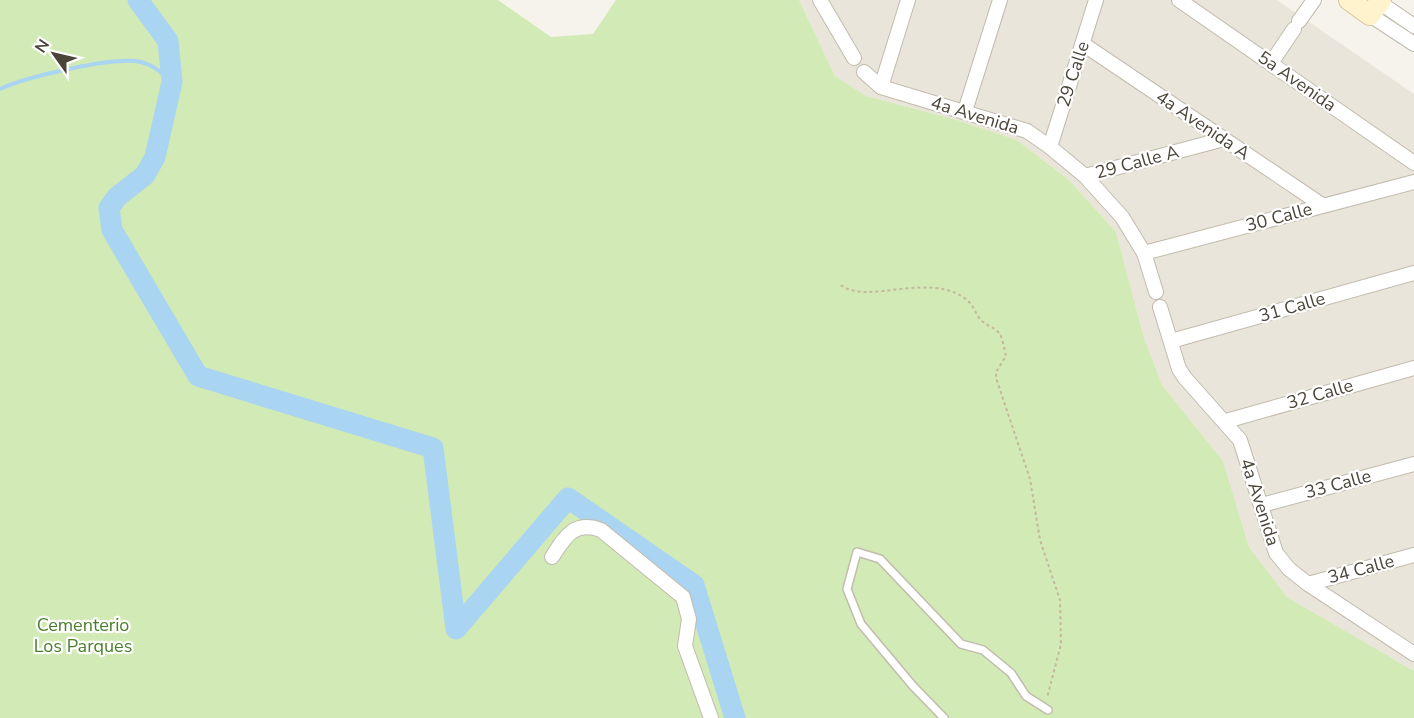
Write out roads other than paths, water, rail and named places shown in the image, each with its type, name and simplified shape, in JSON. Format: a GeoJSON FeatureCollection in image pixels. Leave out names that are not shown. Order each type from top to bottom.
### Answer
{"type":"FeatureCollection","features":[{"type":"Feature","properties":{"kind":"street"},"geometry":{"type":"LineString","coordinates":[[820,0],[854,58]]}},
{"type":"Feature","properties":{"kind":"street"},"geometry":{"type":"LineString","coordinates":[[881,87],[908,0]]}},
{"type":"Feature","properties":{"kind":"street"},"geometry":{"type":"LineString","coordinates":[[965,111],[1000,0]]}},
{"type":"Feature","properties":{"kind":"street","name":"29 Calle"},"geometry":{"type":"LineString","coordinates":[[1050,147],[1096,0]]}},
{"type":"Feature","properties":{"kind":"street","name":"5a Avenida"},"geometry":{"type":"LineString","coordinates":[[1179,0],[1414,163]]}},
{"type":"Feature","properties":{"kind":"street"},"geometry":{"type":"LineString","coordinates":[[1271,63],[1314,0]]}},
{"type":"Feature","properties":{"kind":"street"},"geometry":{"type":"LineString","coordinates":[[1367,3],[1414,26]]}},
{"type":"Feature","properties":{"kind":"street"},"geometry":{"type":"LineString","coordinates":[[1367,3],[1414,44]]}},
{"type":"Feature","properties":{"kind":"street","name":"4a Avenida A"},"geometry":{"type":"LineString","coordinates":[[1083,44],[1322,205]]}},
{"type":"Feature","properties":{"kind":"street","name":"4a Avenida"},"geometry":{"type":"LineString","coordinates":[[864,72],[881,87],[1027,131],[1050,147],[1085,176],[1122,217],[1144,253],[1156,292]]}},
{"type":"Feature","properties":{"kind":"street","name":"29 Calle A"},"geometry":{"type":"LineString","coordinates":[[1085,176],[1224,139]]}},
{"type":"Feature","properties":{"kind":"street","name":"30 Calle"},"geometry":{"type":"LineString","coordinates":[[1144,253],[1414,182]]}},
{"type":"Feature","properties":{"kind":"street","name":"31 Calle"},"geometry":{"type":"LineString","coordinates":[[1171,341],[1414,273]]}},
{"type":"Feature","properties":{"kind":"street","name":"4a Avenida"},"geometry":{"type":"LineString","coordinates":[[1160,307],[1179,369],[1240,440],[1276,553],[1289,569],[1308,584],[1412,651]]}},
{"type":"Feature","properties":{"kind":"street","name":"32 Calle"},"geometry":{"type":"LineString","coordinates":[[1226,421],[1414,368]]}},
{"type":"Feature","properties":{"kind":"street","name":"33 Calle"},"geometry":{"type":"LineString","coordinates":[[1262,505],[1414,464]]}},
{"type":"Feature","properties":{"kind":"street"},"geometry":{"type":"LineString","coordinates":[[552,557],[566,536],[577,528],[590,526],[601,530],[682,597],[689,620],[685,646],[711,718]]}},
{"type":"Feature","properties":{"kind":"street","name":"34 Calle"},"geometry":{"type":"LineString","coordinates":[[1308,584],[1414,555]]}},
{"type":"Feature","properties":{"kind":"lane"},"geometry":{"type":"LineString","coordinates":[[944,718],[861,624],[847,589],[857,552],[880,559],[961,644],[983,650],[1011,673],[1026,696],[1048,710]]}},
{"type":"Feature","properties":{"kind":"waterway"},"geometry":{"type":"LineString","coordinates":[[138,0],[168,41],[172,82],[155,157],[145,175],[117,197],[109,208],[112,230],[198,376],[433,448],[456,629],[568,498],[694,585],[735,718]]}},
{"type":"Feature","properties":{"kind":"waterway"},"geometry":{"type":"LineString","coordinates":[[0,89],[70,69],[128,61],[150,65],[172,82]]}},
{"type":"Feature","properties":{"kind":"park label","name":"Cementerio Los Parques"},"geometry":{"type":"Point","coordinates":[83,635]}}]}
